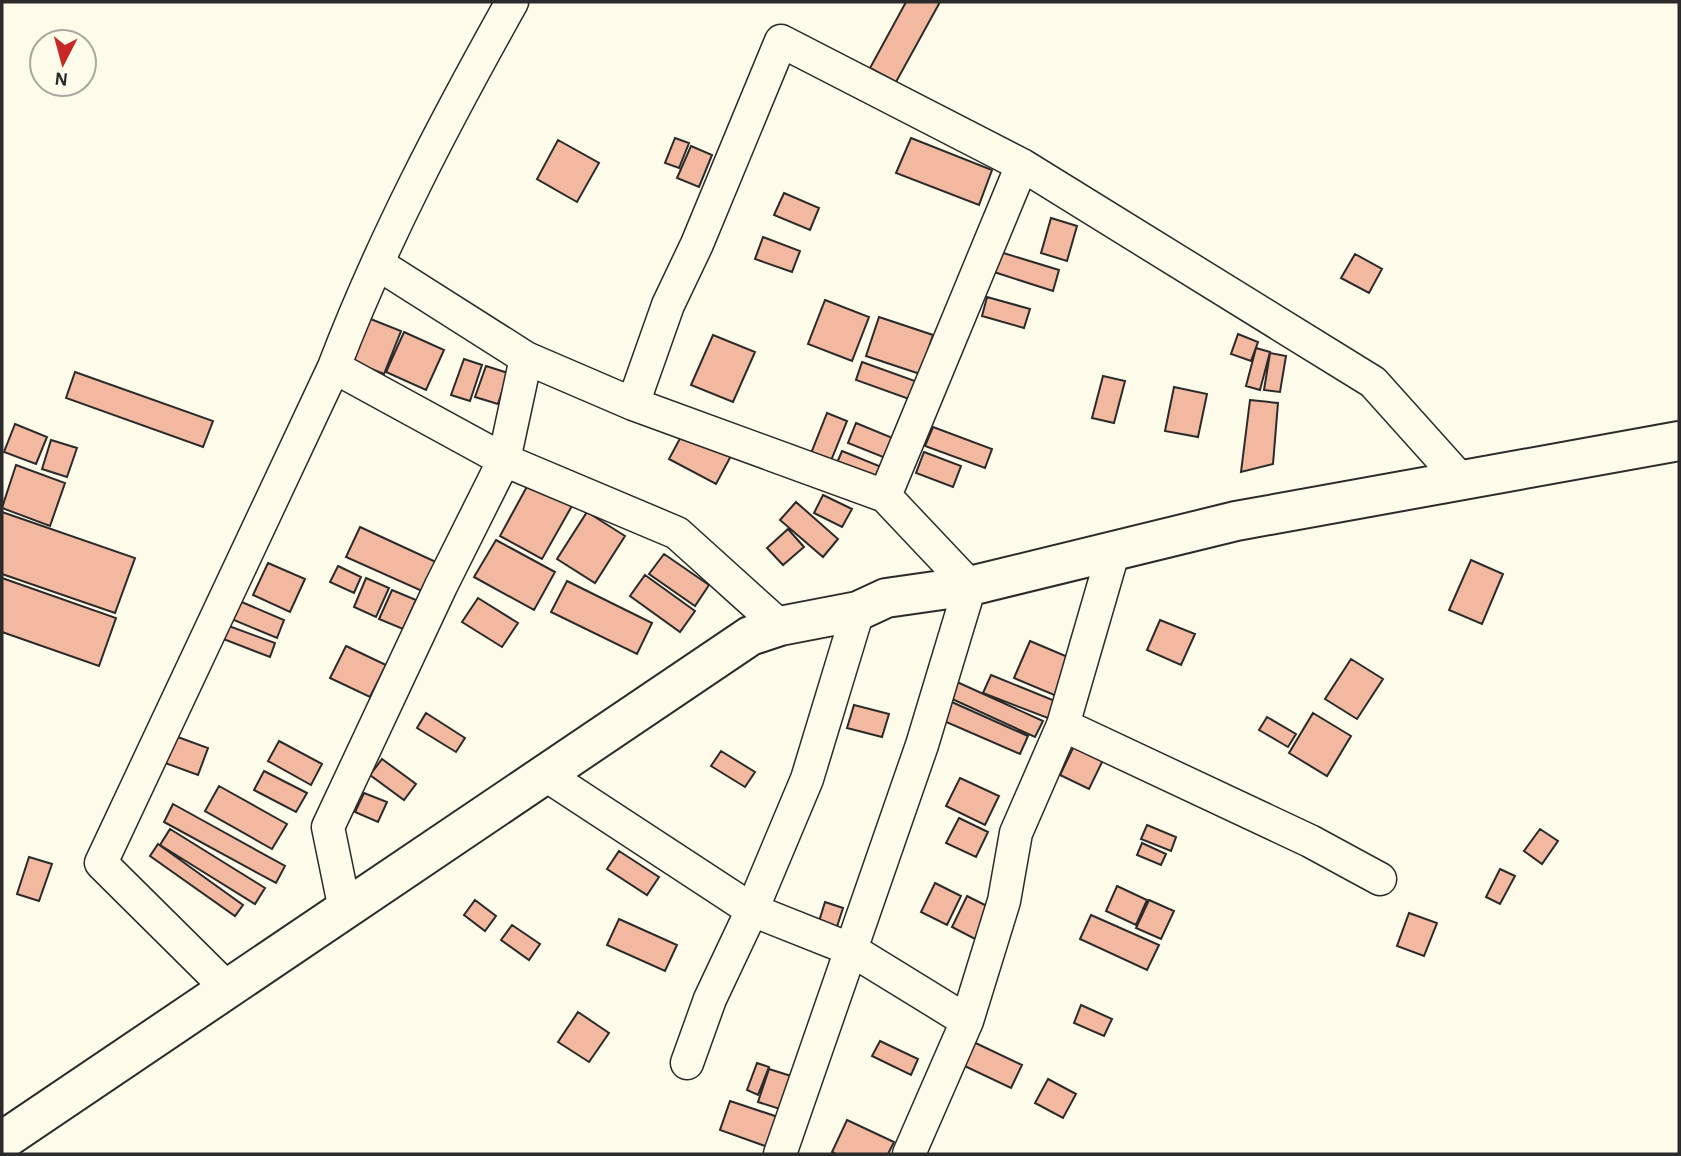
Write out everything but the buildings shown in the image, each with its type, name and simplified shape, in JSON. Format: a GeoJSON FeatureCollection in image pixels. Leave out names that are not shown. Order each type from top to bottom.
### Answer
{"type":"FeatureCollection","features":[{"type":"Feature","properties":{"kind":"highway"},"geometry":{"type":"LineString","coordinates":[[2,1141],[750,636],[780,626],[858,611],[886,598],[970,586],[1236,521],[1679,441]]}},
{"type":"Feature","properties":{"kind":"street"},"geometry":{"type":"LineString","coordinates":[[228,989],[101,863],[334,367],[352,318],[449,115],[512,2]]}},
{"type":"Feature","properties":{"kind":"street"},"geometry":{"type":"LineString","coordinates":[[633,404],[668,305],[697,244],[781,41],[1022,165],[1373,382],[1461,480]]}},
{"type":"Feature","properties":{"kind":"street"},"geometry":{"type":"LineString","coordinates":[[885,496],[1022,165]]}},
{"type":"Feature","properties":{"kind":"street"},"geometry":{"type":"LineString","coordinates":[[378,264],[526,358],[633,404],[885,496],[970,586],[922,745],[780,1154]]}},
{"type":"Feature","properties":{"kind":"street"},"geometry":{"type":"LineString","coordinates":[[345,910],[328,827],[441,586],[504,460],[526,358]]}},
{"type":"Feature","properties":{"kind":"street"},"geometry":{"type":"LineString","coordinates":[[334,367],[504,460],[677,533],[780,626]]}},
{"type":"Feature","properties":{"kind":"street"},"geometry":{"type":"LineString","coordinates":[[909,1154],[967,1021],[1004,901],[1016,833],[1063,725],[1112,552]]}},
{"type":"Feature","properties":{"kind":"street"},"geometry":{"type":"LineString","coordinates":[[687,1063],[710,999],[752,910],[807,779],[858,611]]}},
{"type":"Feature","properties":{"kind":"street"},"geometry":{"type":"LineString","coordinates":[[1063,725],[1310,841],[1380,879]]}},
{"type":"Feature","properties":{"kind":"street"},"geometry":{"type":"LineString","coordinates":[[546,775],[752,910],[850,949],[967,1021]]}}]}
